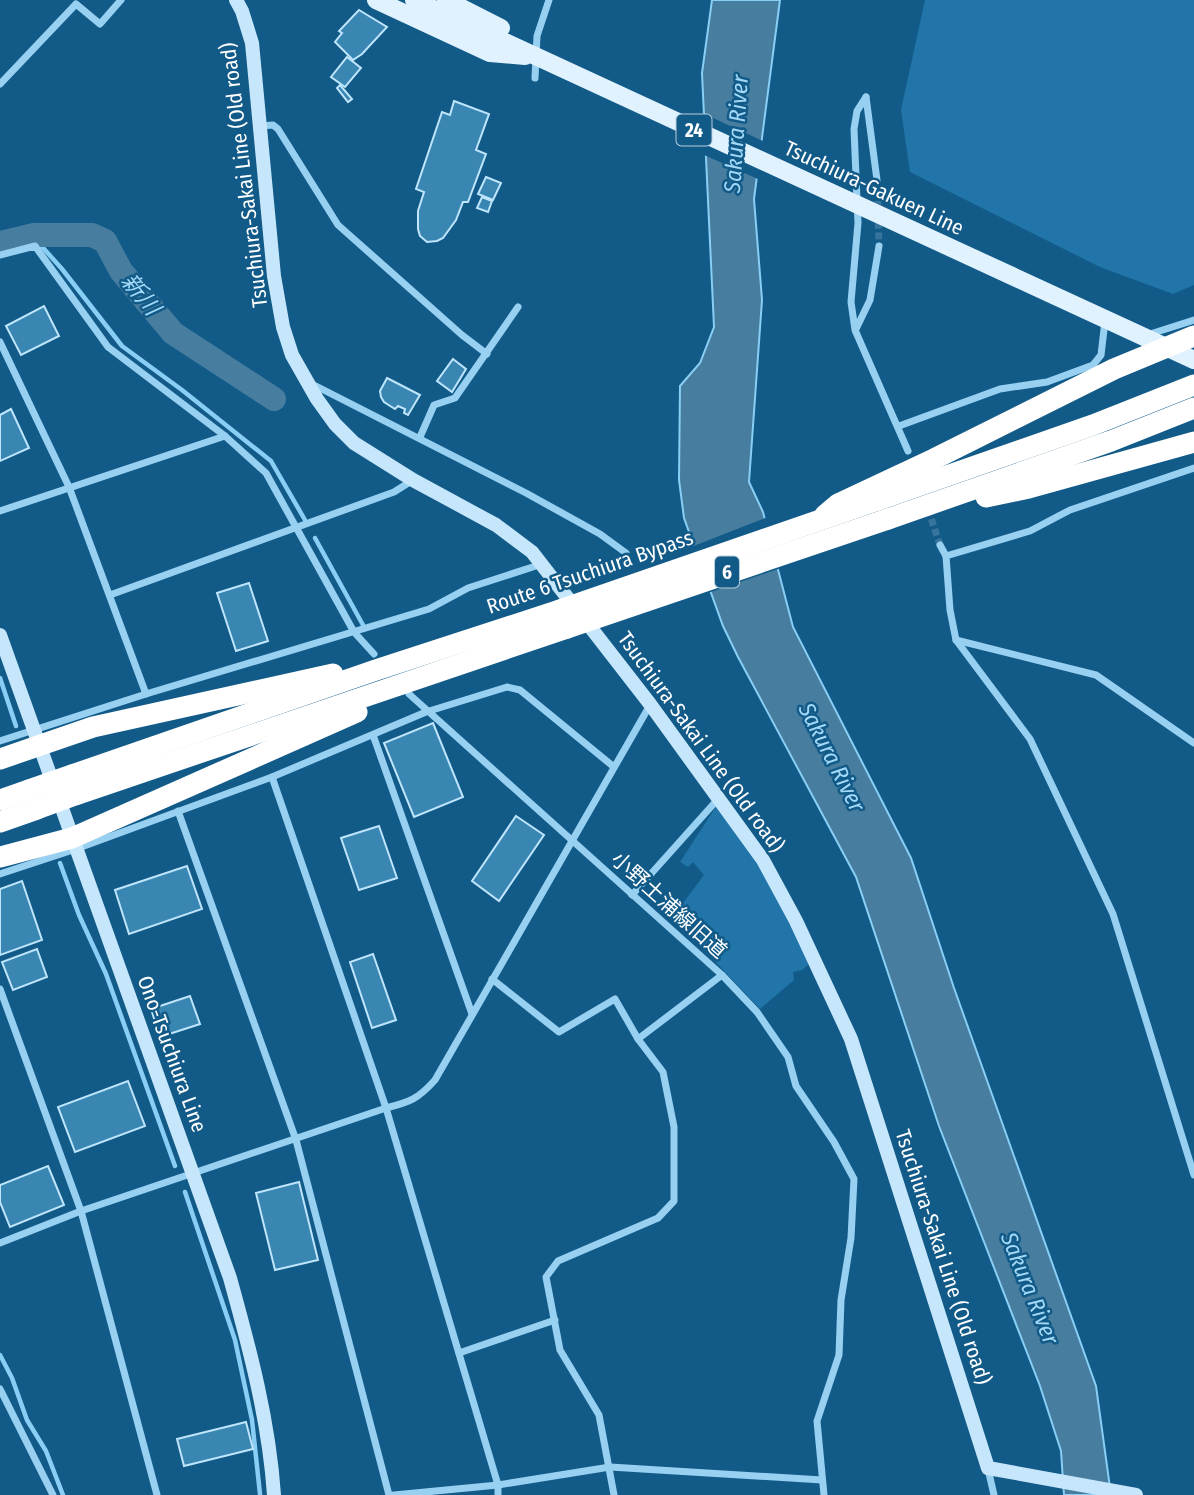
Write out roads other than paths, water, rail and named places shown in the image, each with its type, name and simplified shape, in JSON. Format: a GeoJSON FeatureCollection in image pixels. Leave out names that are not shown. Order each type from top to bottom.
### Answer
{"type":"FeatureCollection","features":[{"type":"Feature","properties":{"kind":"highway"},"geometry":{"type":"LineString","coordinates":[[886,505],[1114,369],[1164,346],[1194,336]]}},
{"type":"Feature","properties":{"kind":"highway","name":"Route 6 Tsuchiura Bypass"},"geometry":{"type":"LineString","coordinates":[[75,785],[375,662],[563,619],[886,505],[1093,425],[1191,394]]}},
{"type":"Feature","properties":{"kind":"highway"},"geometry":{"type":"LineString","coordinates":[[886,505],[1029,488],[1194,442]]}},
{"type":"Feature","properties":{"kind":"highway","name":"Route 6 Tsuchiura Bypass"},"geometry":{"type":"LineString","coordinates":[[0,822],[33,799],[387,690],[817,521],[886,505]]}},
{"type":"Feature","properties":{"kind":"highway"},"geometry":{"type":"LineString","coordinates":[[0,759],[37,736],[93,727],[352,670],[375,662]]}},
{"type":"Feature","properties":{"kind":"highway"},"geometry":{"type":"LineString","coordinates":[[0,857],[74,844],[356,713],[387,690]]}},
{"type":"Feature","properties":{"kind":"highway","name":"Route 6 Tsuchiura Bypass"},"geometry":{"type":"LineString","coordinates":[[0,800],[33,799]]}},
{"type":"Feature","properties":{"kind":"main road","name":"Tsuchiura-Gakuen Line"},"geometry":{"type":"LineString","coordinates":[[376,0],[490,54],[544,60]]}},
{"type":"Feature","properties":{"kind":"main road","name":"24"},"geometry":{"type":"LineString","coordinates":[[414,0],[544,60]]}},
{"type":"Feature","properties":{"kind":"main road","name":"Tsuchiura-Gakuen Line"},"geometry":{"type":"LineString","coordinates":[[446,0],[515,35],[544,60],[1194,360]]}},
{"type":"Feature","properties":{"kind":"street"},"geometry":{"type":"LineString","coordinates":[[0,84],[76,4],[100,24],[121,0]]}},
{"type":"Feature","properties":{"kind":"street","name":"Tsuchiura-Sakai Line (Old road)"},"geometry":{"type":"LineString","coordinates":[[236,0],[252,43],[274,276],[283,327],[292,355],[335,425],[354,443],[413,480],[496,526],[519,541],[543,564],[650,704],[763,860],[796,921],[850,1039],[993,1469]]}},
{"type":"Feature","properties":{"kind":"street"},"geometry":{"type":"LineString","coordinates":[[535,78],[544,60],[537,36],[549,0]]}},
{"type":"Feature","properties":{"kind":"street"},"geometry":{"type":"LineString","coordinates":[[877,180],[866,97],[858,111],[854,129],[858,223],[851,302],[855,330],[908,451]]}},
{"type":"Feature","properties":{"kind":"street"},"geometry":{"type":"LineString","coordinates":[[260,126],[273,125],[278,129],[338,225],[487,354]]}},
{"type":"Feature","properties":{"kind":"street"},"geometry":{"type":"LineString","coordinates":[[0,255],[35,246],[108,347],[225,436],[267,473],[354,632],[375,662]]}},
{"type":"Feature","properties":{"kind":"street"},"geometry":{"type":"LineString","coordinates":[[855,330],[870,300],[879,246]]}},
{"type":"Feature","properties":{"kind":"street"},"geometry":{"type":"LineString","coordinates":[[420,437],[434,405],[455,398],[518,307]]}},
{"type":"Feature","properties":{"kind":"street"},"geometry":{"type":"LineString","coordinates":[[899,426],[1000,390],[1047,382],[1093,365],[1101,355],[1105,319]]}},
{"type":"Feature","properties":{"kind":"street"},"geometry":{"type":"LineString","coordinates":[[1144,337],[1194,320]]}},
{"type":"Feature","properties":{"kind":"street"},"geometry":{"type":"LineString","coordinates":[[0,342],[69,487],[146,694]]}},
{"type":"Feature","properties":{"kind":"street"},"geometry":{"type":"LineString","coordinates":[[306,381],[420,437],[579,522],[626,553]]}},
{"type":"Feature","properties":{"kind":"street"},"geometry":{"type":"LineString","coordinates":[[0,511],[225,436]]}},
{"type":"Feature","properties":{"kind":"street"},"geometry":{"type":"LineString","coordinates":[[946,556],[1030,531],[1069,510],[1194,468]]}},
{"type":"Feature","properties":{"kind":"street"},"geometry":{"type":"LineString","coordinates":[[110,595],[394,492],[413,480]]}},
{"type":"Feature","properties":{"kind":"street"},"geometry":{"type":"LineString","coordinates":[[940,545],[946,556],[950,610],[956,640],[1030,739],[1113,914],[1194,1175]]}},
{"type":"Feature","properties":{"kind":"street"},"geometry":{"type":"LineString","coordinates":[[0,741],[37,736],[146,694],[429,609],[468,589],[543,564]]}},
{"type":"Feature","properties":{"kind":"street","name":"Ono-Tsuchiura Line"},"geometry":{"type":"LineString","coordinates":[[0,635],[230,1278],[253,1359],[267,1433],[274,1495]]}},
{"type":"Feature","properties":{"kind":"street"},"geometry":{"type":"LineString","coordinates":[[956,640],[1096,675],[1194,743]]}},
{"type":"Feature","properties":{"kind":"street"},"geometry":{"type":"LineString","coordinates":[[0,874],[74,844],[272,777],[426,712],[507,687],[520,690],[614,767]]}},
{"type":"Feature","properties":{"kind":"street","name":"小野土浦線旧道"},"geometry":{"type":"LineString","coordinates":[[409,694],[722,975],[638,1039]]}},
{"type":"Feature","properties":{"kind":"street"},"geometry":{"type":"LineString","coordinates":[[1,1241],[81,1211],[410,1102],[422,1094],[435,1080],[650,704]]}},
{"type":"Feature","properties":{"kind":"street"},"geometry":{"type":"LineString","coordinates":[[373,735],[472,1014]]}},
{"type":"Feature","properties":{"kind":"street"},"geometry":{"type":"LineString","coordinates":[[272,777],[386,1108],[498,1485],[498,1495]]}},
{"type":"Feature","properties":{"kind":"street"},"geometry":{"type":"LineString","coordinates":[[632,895],[719,798]]}},
{"type":"Feature","properties":{"kind":"street"},"geometry":{"type":"LineString","coordinates":[[178,811],[296,1140],[389,1495]]}},
{"type":"Feature","properties":{"kind":"street"},"geometry":{"type":"LineString","coordinates":[[722,975],[757,1012],[788,1056],[796,1086],[855,1179],[851,1238],[841,1300],[839,1355],[817,1421],[824,1495]]}},
{"type":"Feature","properties":{"kind":"street"},"geometry":{"type":"LineString","coordinates":[[492,979],[559,1032],[615,999],[638,1039],[663,1072],[674,1127],[674,1201],[658,1218],[558,1261],[546,1277],[560,1350],[599,1415],[614,1495]]}},
{"type":"Feature","properties":{"kind":"street"},"geometry":{"type":"LineString","coordinates":[[0,989],[81,1211],[158,1495]]}},
{"type":"Feature","properties":{"kind":"street"},"geometry":{"type":"LineString","coordinates":[[459,1353],[555,1320]]}},
{"type":"Feature","properties":{"kind":"street"},"geometry":{"type":"LineString","coordinates":[[0,1389],[53,1495]]}},
{"type":"Feature","properties":{"kind":"street"},"geometry":{"type":"LineString","coordinates":[[394,1495],[498,1485],[610,1467],[822,1480]]}},
{"type":"Feature","properties":{"kind":"street"},"geometry":{"type":"LineString","coordinates":[[995,1495],[993,1469],[1136,1495]]}},
{"type":"Feature","properties":{"kind":"water","name":"Sakura River"},"geometry":{"type":"Polygon","coordinates":[[[712,0],[780,0],[754,199],[762,300],[749,482],[763,512],[793,627],[911,858],[954,988],[1096,1386],[1111,1495],[1064,1495],[1061,1451],[1040,1386],[939,1126],[856,877],[723,626],[684,518],[679,480],[680,386],[700,363],[714,327],[702,73],[712,0]]]}},
{"type":"Feature","properties":{"kind":"waterway","name":"新川"},"geometry":{"type":"LineString","coordinates":[[0,243],[34,235],[92,235],[105,241],[121,271],[173,333],[274,399]]}},
{"type":"Feature","properties":{"kind":"waterway"},"geometry":{"type":"LineString","coordinates":[[36,240],[122,346],[271,461],[305,520]]}},
{"type":"Feature","properties":{"kind":"waterway"},"geometry":{"type":"LineString","coordinates":[[315,538],[363,625]]}},
{"type":"Feature","properties":{"kind":"waterway"},"geometry":{"type":"LineString","coordinates":[[0,678],[16,726]]}},
{"type":"Feature","properties":{"kind":"waterway"},"geometry":{"type":"LineString","coordinates":[[60,863],[79,915],[106,974],[175,1166]]}},
{"type":"Feature","properties":{"kind":"waterway"},"geometry":{"type":"LineString","coordinates":[[185,1192],[235,1340],[252,1420],[260,1494]]}},
{"type":"Feature","properties":{"kind":"waterway"},"geometry":{"type":"LineString","coordinates":[[0,1355],[12,1378],[27,1420],[46,1451],[63,1495]]}},
{"type":"Feature","properties":{"kind":"tunnel"},"geometry":{"type":"LineString","coordinates":[[877,180],[879,246]]}},
{"type":"Feature","properties":{"kind":"tunnel"},"geometry":{"type":"LineString","coordinates":[[928,509],[940,545]]}}]}
